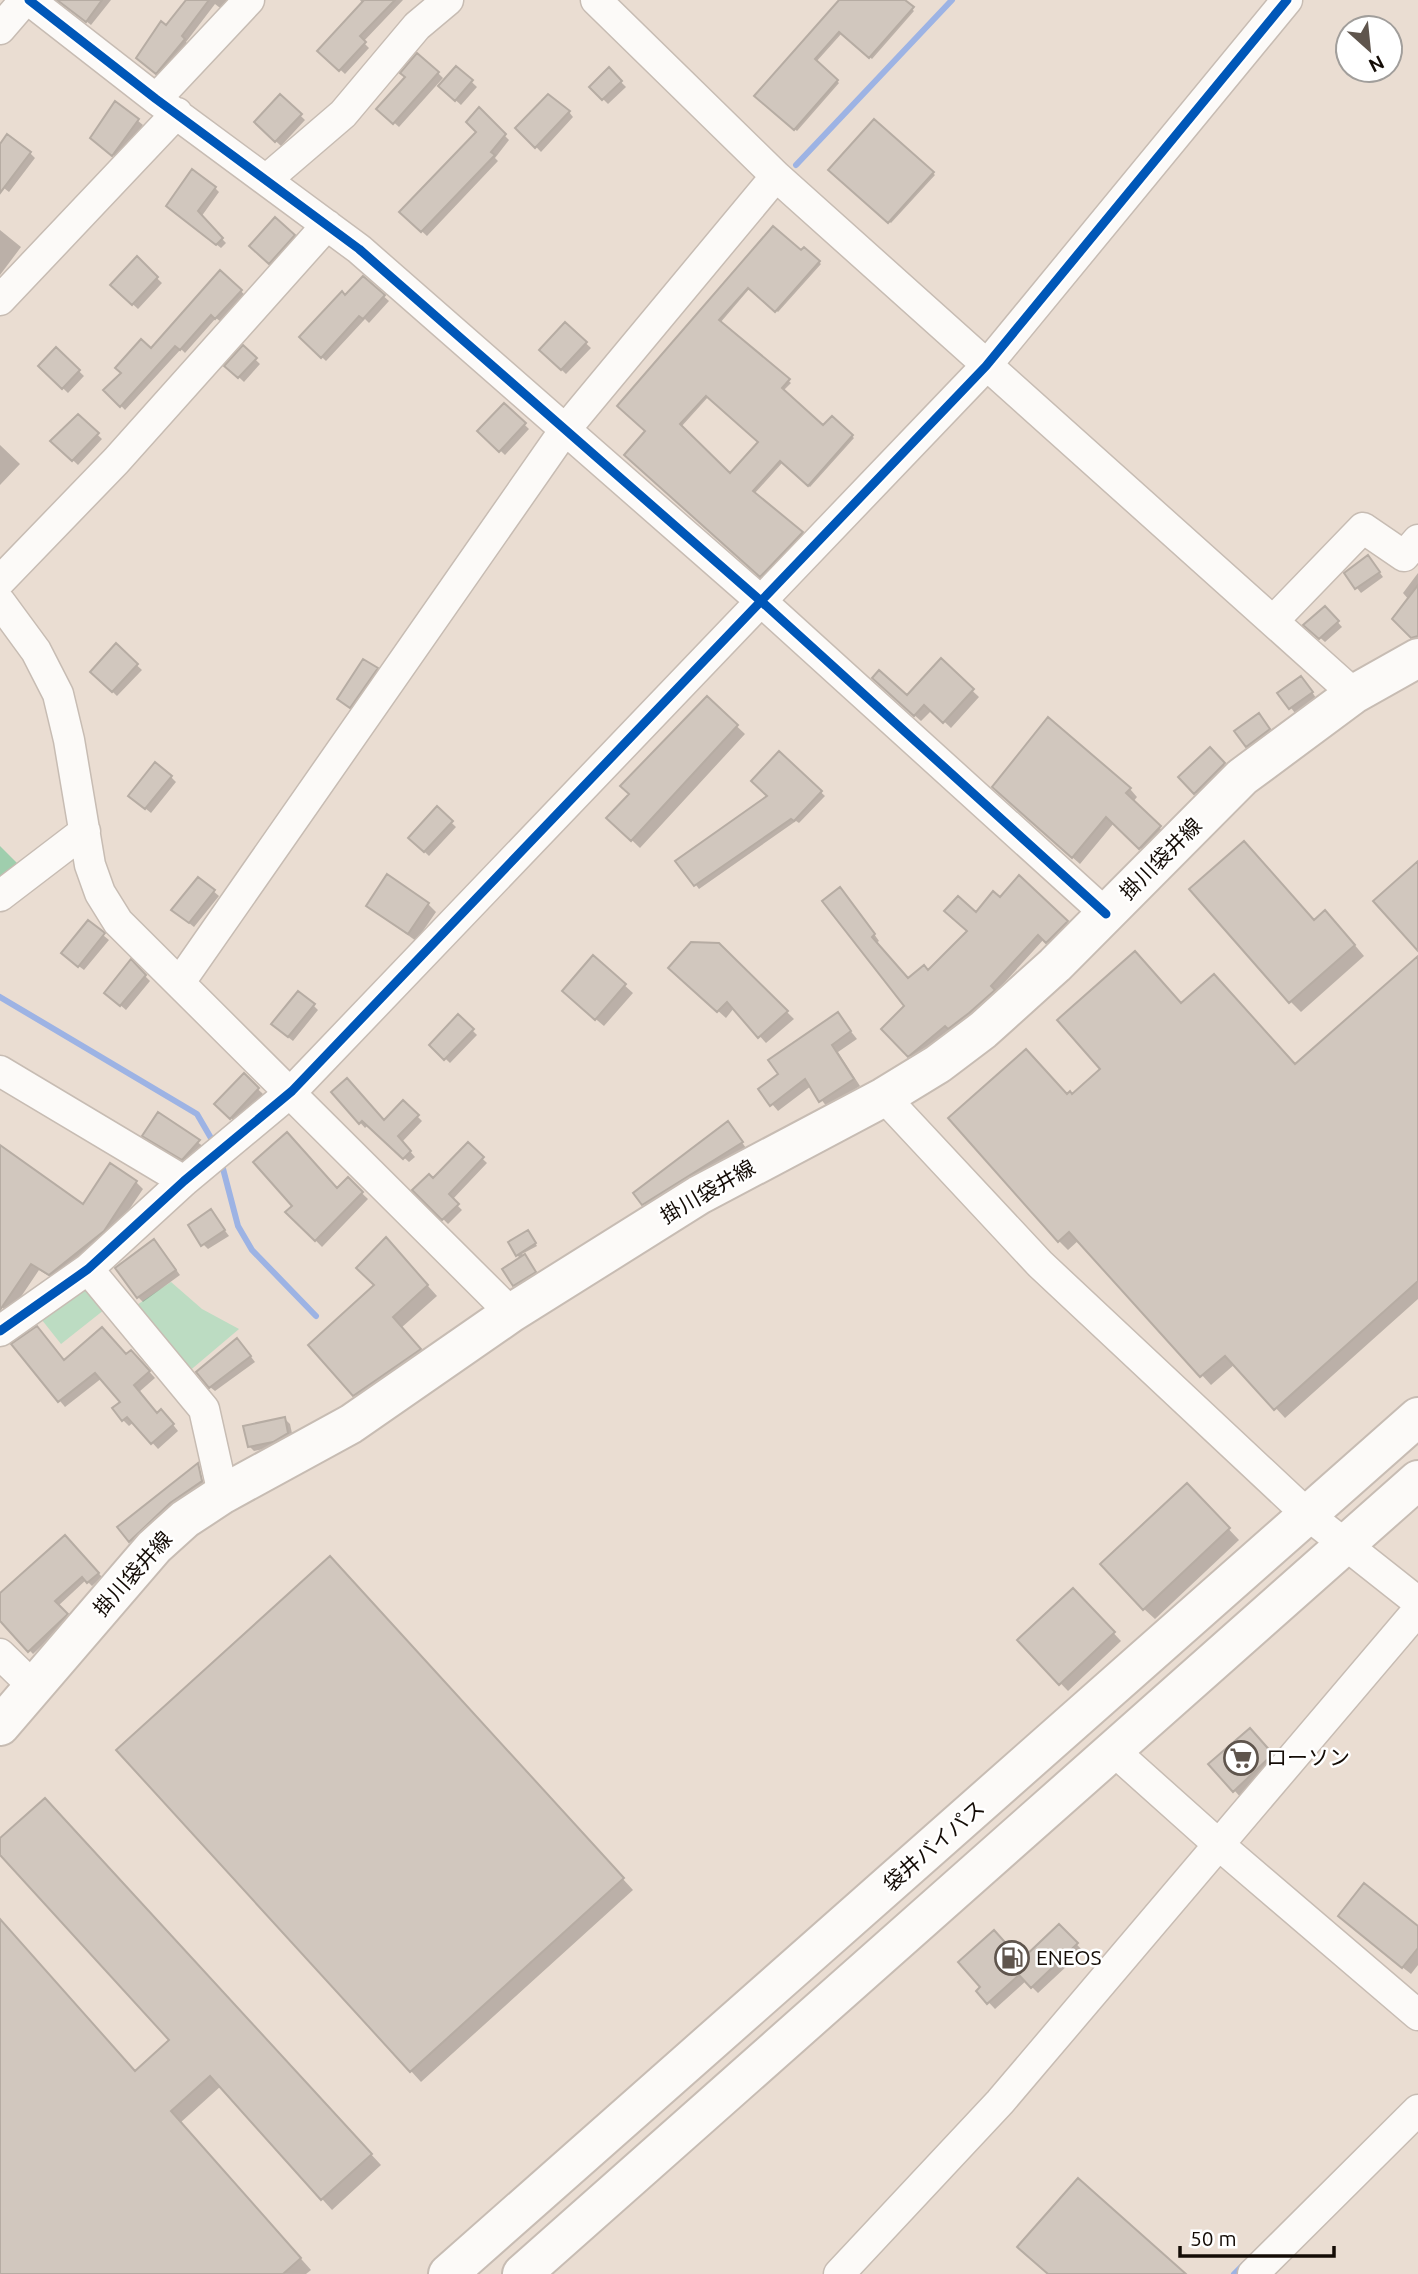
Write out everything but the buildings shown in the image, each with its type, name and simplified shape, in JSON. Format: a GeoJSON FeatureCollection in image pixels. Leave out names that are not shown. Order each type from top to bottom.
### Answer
{"type":"FeatureCollection","features":[{"type":"Feature","properties":{"kind":"main road","name":"掛川袋井線"},"geometry":{"type":"LineString","coordinates":[[0,1726],[154,1547],[186,1519],[223,1494],[351,1424],[511,1313],[699,1195],[884,1097],[938,1065],[983,1030],[1107,914],[1242,777],[1354,694],[1418,658]]}},
{"type":"Feature","properties":{"kind":"main road","name":"袋井バイパス"},"geometry":{"type":"LineString","coordinates":[[448,2274],[1418,1417]]}},
{"type":"Feature","properties":{"kind":"main road"},"geometry":{"type":"LineString","coordinates":[[522,2274],[1418,1480]]}},
{"type":"Feature","properties":{"kind":"street"},"geometry":{"type":"LineString","coordinates":[[0,29],[27,0],[359,248],[564,431],[762,602],[1107,914]]}},
{"type":"Feature","properties":{"kind":"street"},"geometry":{"type":"LineString","coordinates":[[0,300],[166,106],[249,0]]}},
{"type":"Feature","properties":{"kind":"street"},"geometry":{"type":"LineString","coordinates":[[266,180],[343,114],[417,26],[448,0]]}},
{"type":"Feature","properties":{"kind":"street"},"geometry":{"type":"LineString","coordinates":[[596,0],[776,176],[986,366],[1275,619],[1354,694]]}},
{"type":"Feature","properties":{"kind":"street"},"geometry":{"type":"LineString","coordinates":[[0,1331],[88,1269],[184,1181],[292,1091],[986,366],[1287,0]]}},
{"type":"Feature","properties":{"kind":"street"},"geometry":{"type":"LineString","coordinates":[[180,982],[564,431],[776,176]]}},
{"type":"Feature","properties":{"kind":"street"},"geometry":{"type":"LineString","coordinates":[[0,581],[116,461],[327,225]]}},
{"type":"Feature","properties":{"kind":"street"},"geometry":{"type":"LineString","coordinates":[[1275,619],[1363,528],[1404,556],[1418,540]]}},
{"type":"Feature","properties":{"kind":"street"},"geometry":{"type":"LineString","coordinates":[[0,602],[36,650],[58,694],[100,894],[118,922],[292,1091],[511,1313]]}},
{"type":"Feature","properties":{"kind":"street"},"geometry":{"type":"LineString","coordinates":[[0,896],[85,831]]}},
{"type":"Feature","properties":{"kind":"street"},"geometry":{"type":"LineString","coordinates":[[0,1071],[184,1181]]}},
{"type":"Feature","properties":{"kind":"street"},"geometry":{"type":"LineString","coordinates":[[884,1097],[1040,1264],[1308,1515],[1418,1602]]}},
{"type":"Feature","properties":{"kind":"street"},"geometry":{"type":"LineString","coordinates":[[88,1269],[204,1409],[223,1494]]}},
{"type":"Feature","properties":{"kind":"street"},"geometry":{"type":"LineString","coordinates":[[839,2274],[1000,2102],[1418,1610]]}},
{"type":"Feature","properties":{"kind":"street"},"geometry":{"type":"LineString","coordinates":[[0,1654],[34,1688]]}},
{"type":"Feature","properties":{"kind":"street"},"geometry":{"type":"LineString","coordinates":[[1114,1751],[1418,2015]]}},
{"type":"Feature","properties":{"kind":"street"},"geometry":{"type":"LineString","coordinates":[[1253,2274],[1418,2110]]}},
{"type":"Feature","properties":{"kind":"green space"},"geometry":{"type":"Polygon","coordinates":[[[0,846],[28,874],[0,890],[0,846]]]}},
{"type":"Feature","properties":{"kind":"green space"},"geometry":{"type":"Polygon","coordinates":[[[86,1277],[109,1306],[61,1344],[38,1315],[86,1277]]]}},
{"type":"Feature","properties":{"kind":"green space"},"geometry":{"type":"Polygon","coordinates":[[[171,1282],[202,1309],[239,1329],[187,1373],[134,1307],[171,1282]]]}},
{"type":"Feature","properties":{"kind":"waterway"},"geometry":{"type":"LineString","coordinates":[[796,165],[952,0]]}},
{"type":"Feature","properties":{"kind":"waterway"},"geometry":{"type":"LineString","coordinates":[[0,997],[197,1114],[215,1145]]}},
{"type":"Feature","properties":{"kind":"waterway"},"geometry":{"type":"LineString","coordinates":[[221,1161],[238,1226],[252,1250],[316,1316]]}},
{"type":"Feature","properties":{"kind":"waterway"},"geometry":{"type":"LineString","coordinates":[[1234,2274],[1245,2263]]}},
{"type":"Feature","properties":{"kind":"cycle path"},"geometry":{"type":"LineString","coordinates":[[29,0],[156,99],[359,249],[762,602],[1106,914]]}},
{"type":"Feature","properties":{"kind":"cycle path"},"geometry":{"type":"LineString","coordinates":[[0,1331],[88,1269],[184,1181],[292,1091],[986,366],[1287,0]]}},
{"type":"Feature","properties":{"kind":"place","name":"ローソン"},"geometry":{"type":"Point","coordinates":[1241,1758]}},
{"type":"Feature","properties":{"kind":"place","name":"ENEOS"},"geometry":{"type":"Point","coordinates":[1012,1958]}}]}
